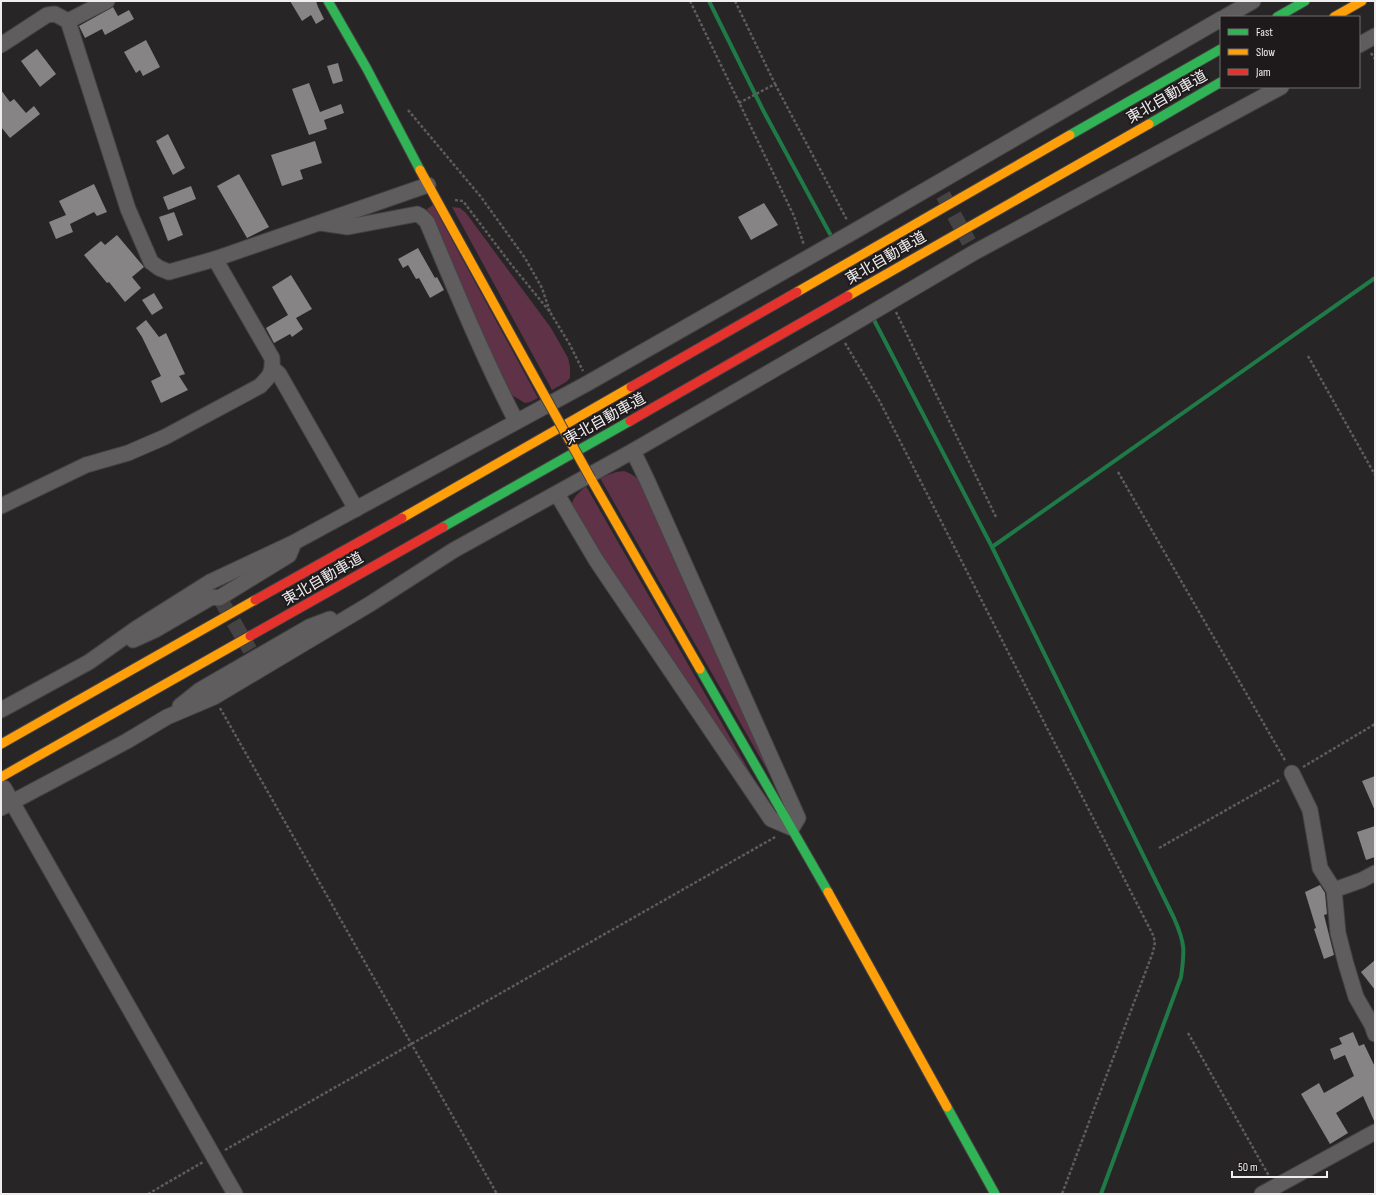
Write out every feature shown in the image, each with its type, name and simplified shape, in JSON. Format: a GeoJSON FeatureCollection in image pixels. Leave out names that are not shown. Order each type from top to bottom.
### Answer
{"type":"FeatureCollection","features":[{"type":"Feature","properties":{"kind":"main road"},"geometry":{"type":"LineString","coordinates":[[328,1],[431,191],[591,479],[792,828],[995,1194]]}},
{"type":"Feature","properties":{"kind":"main road"},"geometry":{"type":"LineString","coordinates":[[1279,16],[1305,1]]}},
{"type":"Feature","properties":{"kind":"main road"},"geometry":{"type":"LineString","coordinates":[[1336,16],[1362,1]]}},
{"type":"Feature","properties":{"kind":"main road","name":"東北自動車道"},"geometry":{"type":"LineString","coordinates":[[1,744],[456,487],[1220,50]]}},
{"type":"Feature","properties":{"kind":"main road","name":"東北自動車道"},"geometry":{"type":"LineString","coordinates":[[2,783],[1220,83]]}},
{"type":"Feature","properties":{"kind":"street"},"geometry":{"type":"LineString","coordinates":[[68,21],[107,1]]}},
{"type":"Feature","properties":{"kind":"street"},"geometry":{"type":"LineString","coordinates":[[1227,16],[1252,1]]}},
{"type":"Feature","properties":{"kind":"street"},"geometry":{"type":"LineString","coordinates":[[1,45],[47,15],[55,14],[68,21],[128,209],[151,262],[158,268],[169,272],[216,259],[319,222],[431,191]]}},
{"type":"Feature","properties":{"kind":"street"},"geometry":{"type":"LineString","coordinates":[[89,662],[136,628],[210,582],[293,543],[588,383],[854,232],[940,189],[1220,20]]}},
{"type":"Feature","properties":{"kind":"street"},"geometry":{"type":"LineString","coordinates":[[6,805],[127,741],[168,717],[214,697],[370,604],[454,550],[557,494],[839,332],[891,301],[972,247],[1279,88]]}},
{"type":"Feature","properties":{"kind":"street"},"geometry":{"type":"LineString","coordinates":[[319,222],[335,226],[348,227],[417,214],[427,222],[471,326],[516,421]]}},
{"type":"Feature","properties":{"kind":"street"},"geometry":{"type":"LineString","coordinates":[[1,506],[86,466],[128,453],[164,437],[260,386],[270,376],[272,358],[216,259]]}},
{"type":"Feature","properties":{"kind":"street"},"geometry":{"type":"LineString","coordinates":[[272,368],[279,374],[356,509]]}},
{"type":"Feature","properties":{"kind":"street"},"geometry":{"type":"LineString","coordinates":[[557,494],[596,560],[771,820],[792,828],[798,818],[653,494],[632,451]]}},
{"type":"Feature","properties":{"kind":"street"},"geometry":{"type":"LineString","coordinates":[[1,710],[89,662],[155,630],[212,597],[220,600],[289,555],[293,543]]}},
{"type":"Feature","properties":{"kind":"street"},"geometry":{"type":"LineString","coordinates":[[168,717],[200,690],[252,654],[309,627],[370,604]]}},
{"type":"Feature","properties":{"kind":"street"},"geometry":{"type":"LineString","coordinates":[[1292,773],[1310,810],[1320,868],[1334,890],[1338,933],[1356,997],[1372,1025],[1375,1034]]}},
{"type":"Feature","properties":{"kind":"street"},"geometry":{"type":"LineString","coordinates":[[2,783],[6,805],[234,1194]]}},
{"type":"Feature","properties":{"kind":"street"},"geometry":{"type":"LineString","coordinates":[[1334,890],[1375,873]]}},
{"type":"Feature","properties":{"kind":"street"},"geometry":{"type":"LineString","coordinates":[[1268,1190],[1375,1132]]}},
{"type":"Feature","properties":{"kind":"path"},"geometry":{"type":"LineString","coordinates":[[690,1],[794,216],[808,258]]}},
{"type":"Feature","properties":{"kind":"path"},"geometry":{"type":"LineString","coordinates":[[735,1],[775,84],[854,232]]}},
{"type":"Feature","properties":{"kind":"path"},"geometry":{"type":"LineString","coordinates":[[739,103],[775,84]]}},
{"type":"Feature","properties":{"kind":"path"},"geometry":{"type":"LineString","coordinates":[[407,108],[481,197],[525,258],[542,288],[550,312]]}},
{"type":"Feature","properties":{"kind":"path"},"geometry":{"type":"LineString","coordinates":[[431,191],[463,201],[510,263],[550,312],[570,345],[588,383]]}},
{"type":"Feature","properties":{"kind":"path"},"geometry":{"type":"LineString","coordinates":[[891,301],[996,517]]}},
{"type":"Feature","properties":{"kind":"path"},"geometry":{"type":"LineString","coordinates":[[839,332],[879,400],[1153,935],[1155,942],[1153,952],[1062,1194]]}},
{"type":"Feature","properties":{"kind":"path"},"geometry":{"type":"LineString","coordinates":[[1308,356],[1375,475]]}},
{"type":"Feature","properties":{"kind":"path"},"geometry":{"type":"LineString","coordinates":[[1118,472],[1292,773]]}},
{"type":"Feature","properties":{"kind":"path"},"geometry":{"type":"LineString","coordinates":[[214,697],[497,1194]]}},
{"type":"Feature","properties":{"kind":"path"},"geometry":{"type":"LineString","coordinates":[[1159,848],[1375,724]]}},
{"type":"Feature","properties":{"kind":"path"},"geometry":{"type":"LineString","coordinates":[[148,1194],[792,828]]}},
{"type":"Feature","properties":{"kind":"path"},"geometry":{"type":"LineString","coordinates":[[1188,1033],[1268,1190]]}},
{"type":"Feature","properties":{"kind":"shaded area"},"geometry":{"type":"Polygon","coordinates":[[[433,205],[538,398],[525,403],[510,394],[488,349],[427,209],[433,205]]]}},
{"type":"Feature","properties":{"kind":"shaded area"},"geometry":{"type":"Polygon","coordinates":[[[452,207],[460,208],[466,213],[551,328],[568,358],[570,378],[566,382],[552,390],[452,207]]]}},
{"type":"Feature","properties":{"kind":"shaded area"},"geometry":{"type":"Polygon","coordinates":[[[624,471],[630,473],[643,486],[785,801],[600,478],[616,472],[624,471]]]}},
{"type":"Feature","properties":{"kind":"shaded area"},"geometry":{"type":"Polygon","coordinates":[[[586,486],[771,809],[582,528],[572,503],[576,496],[586,486]]]}},
{"type":"Feature","properties":{"kind":"building"},"geometry":{"type":"Polygon","coordinates":[[[290,1],[316,1],[324,19],[316,24],[311,15],[302,21],[290,1]]]}},
{"type":"Feature","properties":{"kind":"building"},"geometry":{"type":"Polygon","coordinates":[[[113,7],[118,16],[129,10],[134,19],[105,35],[102,29],[85,38],[79,26],[113,7]]]}},
{"type":"Feature","properties":{"kind":"building"},"geometry":{"type":"Polygon","coordinates":[[[146,40],[160,67],[143,76],[140,70],[136,73],[124,52],[146,40]]]}},
{"type":"Feature","properties":{"kind":"building"},"geometry":{"type":"Polygon","coordinates":[[[37,49],[56,74],[40,87],[21,61],[37,49]]]}},
{"type":"Feature","properties":{"kind":"building"},"geometry":{"type":"Polygon","coordinates":[[[338,63],[343,81],[333,84],[327,66],[338,63]]]}},
{"type":"Feature","properties":{"kind":"building"},"geometry":{"type":"Polygon","coordinates":[[[309,83],[320,112],[341,104],[344,113],[324,120],[327,129],[309,135],[292,89],[309,83]]]}},
{"type":"Feature","properties":{"kind":"building"},"geometry":{"type":"Polygon","coordinates":[[[1,90],[10,102],[14,99],[26,113],[34,106],[40,114],[10,138],[1,127],[1,90]]]}},
{"type":"Feature","properties":{"kind":"building"},"geometry":{"type":"Polygon","coordinates":[[[168,134],[185,168],[173,175],[156,141],[168,134]]]}},
{"type":"Feature","properties":{"kind":"building"},"geometry":{"type":"Polygon","coordinates":[[[315,141],[322,163],[300,170],[303,179],[282,186],[271,155],[315,141]]]}},
{"type":"Feature","properties":{"kind":"building"},"geometry":{"type":"Polygon","coordinates":[[[239,174],[269,227],[247,238],[217,186],[239,174]]]}},
{"type":"Feature","properties":{"kind":"building"},"geometry":{"type":"Polygon","coordinates":[[[94,184],[107,212],[97,216],[94,212],[70,224],[73,232],[56,239],[49,222],[66,215],[59,201],[94,184]]]}},
{"type":"Feature","properties":{"kind":"building"},"geometry":{"type":"Polygon","coordinates":[[[191,186],[196,199],[168,210],[163,197],[191,186]]]}},
{"type":"Feature","properties":{"kind":"building"},"geometry":{"type":"Polygon","coordinates":[[[764,203],[778,225],[751,240],[738,217],[764,203]]]}},
{"type":"Feature","properties":{"kind":"building"},"geometry":{"type":"Polygon","coordinates":[[[174,212],[183,235],[168,241],[159,217],[174,212]]]}},
{"type":"Feature","properties":{"kind":"building"},"geometry":{"type":"Polygon","coordinates":[[[117,235],[144,267],[132,277],[141,288],[125,302],[84,255],[101,241],[105,245],[117,235]]]}},
{"type":"Feature","properties":{"kind":"building"},"geometry":{"type":"Polygon","coordinates":[[[418,248],[435,278],[437,277],[444,290],[430,298],[419,278],[416,279],[408,265],[403,268],[398,259],[418,248]]]}},
{"type":"Feature","properties":{"kind":"building"},"geometry":{"type":"Polygon","coordinates":[[[291,275],[312,309],[296,318],[303,329],[292,337],[290,334],[274,343],[266,328],[288,315],[272,287],[291,275]]]}},
{"type":"Feature","properties":{"kind":"building"},"geometry":{"type":"Polygon","coordinates":[[[154,293],[163,308],[152,315],[142,300],[154,293]]]}},
{"type":"Feature","properties":{"kind":"building"},"geometry":{"type":"Polygon","coordinates":[[[146,320],[159,337],[166,333],[185,374],[179,376],[188,390],[161,403],[151,381],[161,376],[136,328],[146,320]]]}},
{"type":"Feature","properties":{"kind":"building"},"geometry":{"type":"Polygon","coordinates":[[[1375,776],[1375,811],[1362,781],[1375,776]]]}},
{"type":"Feature","properties":{"kind":"building"},"geometry":{"type":"Polygon","coordinates":[[[1375,826],[1375,857],[1366,860],[1357,832],[1375,826]]]}},
{"type":"Feature","properties":{"kind":"building"},"geometry":{"type":"Polygon","coordinates":[[[1320,885],[1325,893],[1327,914],[1324,915],[1334,955],[1324,959],[1314,929],[1316,928],[1305,892],[1320,885]]]}},
{"type":"Feature","properties":{"kind":"building"},"geometry":{"type":"Polygon","coordinates":[[[1375,960],[1375,990],[1361,972],[1375,960]]]}},
{"type":"Feature","properties":{"kind":"building"},"geometry":{"type":"Polygon","coordinates":[[[1353,1032],[1359,1046],[1364,1044],[1375,1067],[1375,1123],[1363,1096],[1336,1113],[1348,1133],[1330,1144],[1301,1094],[1319,1083],[1324,1093],[1354,1076],[1345,1055],[1334,1060],[1330,1049],[1342,1044],[1339,1038],[1353,1032]]]}},
{"type":"Feature","properties":{"kind":"waterway"},"geometry":{"type":"LineString","coordinates":[[709,1],[764,112],[830,234]]}},
{"type":"Feature","properties":{"kind":"waterway"},"geometry":{"type":"LineString","coordinates":[[992,547],[1375,278]]}},
{"type":"Feature","properties":{"kind":"waterway"},"geometry":{"type":"LineString","coordinates":[[874,320],[992,547],[1174,918],[1182,941],[1183,960],[1181,977],[1101,1194]]}},
{"type":"Feature","properties":{"kind":"tunnel"},"geometry":{"type":"LineString","coordinates":[[943,195],[969,242]]}},
{"type":"Feature","properties":{"kind":"tunnel"},"geometry":{"type":"LineString","coordinates":[[222,602],[250,650]]}},
{"type":"Feature","properties":{"kind":"traffic: fast"},"geometry":{"type":"LineString","coordinates":[[328,1],[367,69],[420,170]]}},
{"type":"Feature","properties":{"kind":"traffic: fast"},"geometry":{"type":"LineString","coordinates":[[1279,16],[1305,1]]}},
{"type":"Feature","properties":{"kind":"traffic: fast"},"geometry":{"type":"LineString","coordinates":[[1070,135],[1220,50]]}},
{"type":"Feature","properties":{"kind":"traffic: fast"},"geometry":{"type":"LineString","coordinates":[[1149,124],[1220,83]]}},
{"type":"Feature","properties":{"kind":"traffic: fast"},"geometry":{"type":"LineString","coordinates":[[443,527],[630,421]]}},
{"type":"Feature","properties":{"kind":"traffic: fast"},"geometry":{"type":"LineString","coordinates":[[700,669],[828,892]]}},
{"type":"Feature","properties":{"kind":"traffic: fast"},"geometry":{"type":"LineString","coordinates":[[947,1107],[995,1194]]}},
{"type":"Feature","properties":{"kind":"traffic: slow"},"geometry":{"type":"LineString","coordinates":[[1336,16],[1362,1]]}},
{"type":"Feature","properties":{"kind":"traffic: slow"},"geometry":{"type":"LineString","coordinates":[[848,296],[1149,124]]}},
{"type":"Feature","properties":{"kind":"traffic: slow"},"geometry":{"type":"LineString","coordinates":[[797,292],[1070,135]]}},
{"type":"Feature","properties":{"kind":"traffic: slow"},"geometry":{"type":"LineString","coordinates":[[420,170],[537,382]]}},
{"type":"Feature","properties":{"kind":"traffic: slow"},"geometry":{"type":"LineString","coordinates":[[537,382],[591,479]]}},
{"type":"Feature","properties":{"kind":"traffic: slow"},"geometry":{"type":"LineString","coordinates":[[402,518],[631,387]]}},
{"type":"Feature","properties":{"kind":"traffic: slow"},"geometry":{"type":"LineString","coordinates":[[591,479],[700,669]]}},
{"type":"Feature","properties":{"kind":"traffic: slow"},"geometry":{"type":"LineString","coordinates":[[1,744],[255,600]]}},
{"type":"Feature","properties":{"kind":"traffic: slow"},"geometry":{"type":"LineString","coordinates":[[1,777],[250,636]]}},
{"type":"Feature","properties":{"kind":"traffic: slow"},"geometry":{"type":"LineString","coordinates":[[828,892],[947,1107]]}},
{"type":"Feature","properties":{"kind":"traffic: jam"},"geometry":{"type":"LineString","coordinates":[[631,387],[797,292]]}},
{"type":"Feature","properties":{"kind":"traffic: jam"},"geometry":{"type":"LineString","coordinates":[[630,421],[848,296]]}},
{"type":"Feature","properties":{"kind":"traffic: jam"},"geometry":{"type":"LineString","coordinates":[[255,600],[402,518]]}},
{"type":"Feature","properties":{"kind":"traffic: jam"},"geometry":{"type":"LineString","coordinates":[[250,636],[443,527]]}}]}
